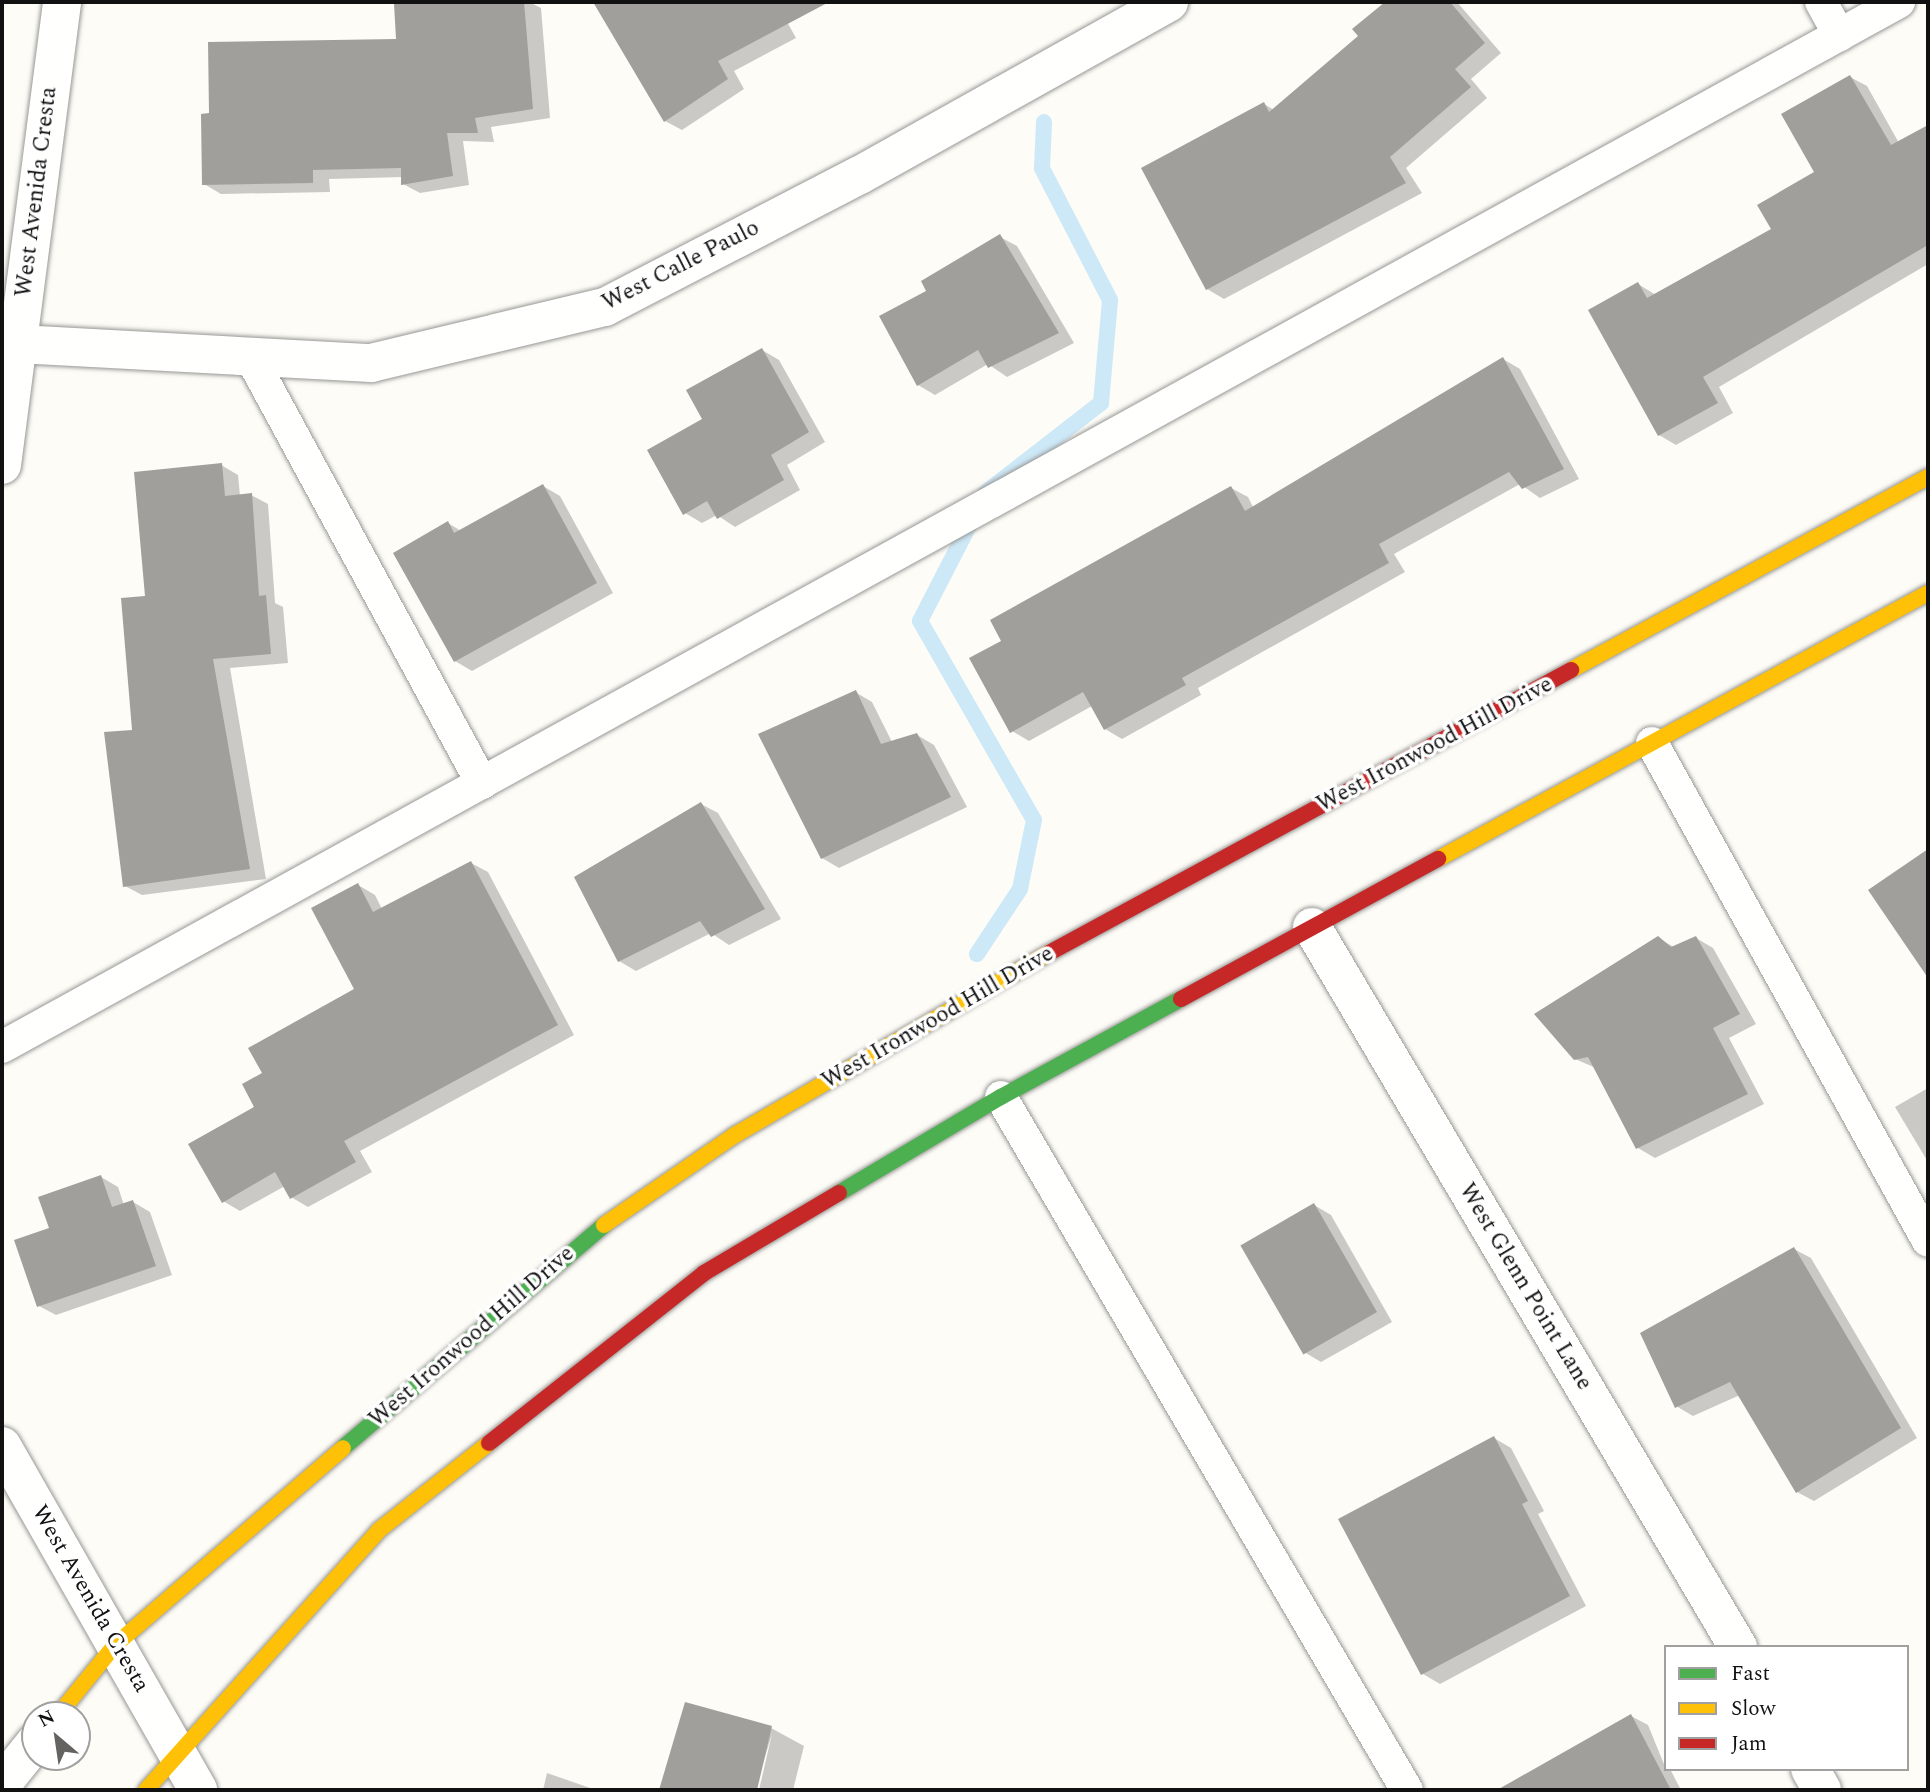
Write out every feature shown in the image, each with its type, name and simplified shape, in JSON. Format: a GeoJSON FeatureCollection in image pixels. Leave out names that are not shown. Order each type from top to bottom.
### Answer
{"type":"FeatureCollection","features":[{"type":"Feature","properties":{"kind":"street","name":"West Avenida Cresta"},"geometry":{"type":"LineString","coordinates":[[2,466],[62,2]]}},
{"type":"Feature","properties":{"kind":"street","name":"West Calle Paulo"},"geometry":{"type":"LineString","coordinates":[[18,344],[371,363],[605,307],[860,175],[1169,2]]}},
{"type":"Feature","properties":{"kind":"street","name":"West Ironwood Hill Drive"},"geometry":{"type":"LineString","coordinates":[[69,1701],[115,1645],[589,1237],[735,1135],[1065,944],[1928,477]]}},
{"type":"Feature","properties":{"kind":"street"},"geometry":{"type":"LineString","coordinates":[[146,1790],[379,1530],[704,1273],[1001,1097],[1928,593]]}},
{"type":"Feature","properties":{"kind":"street","name":"West Glenn Point Lane"},"geometry":{"type":"LineString","coordinates":[[1312,927],[1737,1645]]}},
{"type":"Feature","properties":{"kind":"street","name":"West Avenida Cresta"},"geometry":{"type":"LineString","coordinates":[[2,1446],[198,1790]]}},
{"type":"Feature","properties":{"kind":"street"},"geometry":{"type":"LineString","coordinates":[[2,1784],[21,1760]]}},
{"type":"Feature","properties":{"kind":"street"},"geometry":{"type":"LineString","coordinates":[[1811,1771],[1822,1790]]}},
{"type":"Feature","properties":{"kind":"lane"},"geometry":{"type":"LineString","coordinates":[[1821,2],[1839,35]]}},
{"type":"Feature","properties":{"kind":"lane"},"geometry":{"type":"LineString","coordinates":[[2,1047],[1899,2]]}},
{"type":"Feature","properties":{"kind":"lane"},"geometry":{"type":"LineString","coordinates":[[250,356],[482,783]]}},
{"type":"Feature","properties":{"kind":"lane"},"geometry":{"type":"LineString","coordinates":[[1652,743],[1928,1241]]}},
{"type":"Feature","properties":{"kind":"lane"},"geometry":{"type":"LineString","coordinates":[[1001,1097],[1407,1790]]}},
{"type":"Feature","properties":{"kind":"building"},"geometry":{"type":"Polygon","coordinates":[[[524,2],[533,109],[475,118],[478,133],[447,133],[453,176],[401,185],[401,168],[313,170],[313,183],[202,185],[201,114],[209,113],[208,42],[396,39],[394,4],[524,2]]]}},
{"type":"Feature","properties":{"kind":"building"},"geometry":{"type":"Polygon","coordinates":[[[593,2],[829,2],[718,61],[728,79],[664,122],[593,2]]]}},
{"type":"Feature","properties":{"kind":"building"},"geometry":{"type":"Polygon","coordinates":[[[1385,2],[1450,2],[1485,43],[1455,69],[1471,87],[1390,157],[1406,183],[1206,290],[1141,168],[1264,102],[1269,112],[1358,36],[1352,29],[1385,2]]]}},
{"type":"Feature","properties":{"kind":"building"},"geometry":{"type":"Polygon","coordinates":[[[1850,75],[1891,145],[1928,125],[1928,245],[1703,377],[1718,403],[1658,436],[1588,310],[1638,282],[1647,298],[1771,229],[1757,205],[1814,172],[1781,114],[1850,75]]]}},
{"type":"Feature","properties":{"kind":"building"},"geometry":{"type":"Polygon","coordinates":[[[1000,234],[1059,333],[988,368],[978,350],[917,386],[879,316],[926,291],[921,281],[1000,234]]]}},
{"type":"Feature","properties":{"kind":"building"},"geometry":{"type":"Polygon","coordinates":[[[762,348],[809,432],[771,455],[784,480],[717,519],[707,501],[683,515],[647,450],[702,419],[686,390],[762,348]]]}},
{"type":"Feature","properties":{"kind":"building"},"geometry":{"type":"Polygon","coordinates":[[[1503,357],[1564,469],[1522,489],[1509,472],[1379,544],[1389,563],[1182,678],[1186,685],[1104,730],[1083,692],[1010,733],[969,658],[1001,641],[990,620],[1231,486],[1245,511],[1503,357]]]}},
{"type":"Feature","properties":{"kind":"building"},"geometry":{"type":"Polygon","coordinates":[[[222,463],[225,496],[252,493],[259,596],[266,595],[271,654],[213,659],[250,869],[123,887],[104,732],[132,730],[121,598],[145,596],[134,472],[222,463]]]}},
{"type":"Feature","properties":{"kind":"building"},"geometry":{"type":"Polygon","coordinates":[[[543,484],[597,583],[454,662],[393,553],[448,521],[454,533],[543,484]]]}},
{"type":"Feature","properties":{"kind":"building"},"geometry":{"type":"Polygon","coordinates":[[[856,690],[881,744],[917,733],[951,797],[821,859],[758,734],[856,690]]]}},
{"type":"Feature","properties":{"kind":"building"},"geometry":{"type":"Polygon","coordinates":[[[701,802],[765,909],[711,937],[700,921],[618,962],[574,877],[701,802]]]}},
{"type":"Feature","properties":{"kind":"building"},"geometry":{"type":"Polygon","coordinates":[[[1928,849],[1928,978],[1868,890],[1928,849]]]}},
{"type":"Feature","properties":{"kind":"building"},"geometry":{"type":"Polygon","coordinates":[[[471,861],[558,1025],[344,1141],[356,1162],[290,1199],[275,1172],[222,1203],[188,1144],[254,1107],[242,1084],[262,1073],[248,1048],[354,989],[311,908],[358,883],[373,912],[471,861]]]}},
{"type":"Feature","properties":{"kind":"building"},"geometry":{"type":"Polygon","coordinates":[[[1658,936],[1671,947],[1696,936],[1740,1014],[1713,1028],[1748,1094],[1636,1149],[1588,1057],[1574,1060],[1534,1014],[1658,936]]]}},
{"type":"Feature","properties":{"kind":"building"},"geometry":{"type":"Polygon","coordinates":[[[101,1175],[112,1207],[133,1200],[156,1266],[37,1307],[14,1240],[49,1228],[38,1197],[101,1175]]]}},
{"type":"Feature","properties":{"kind":"building"},"geometry":{"type":"Polygon","coordinates":[[[1314,1203],[1377,1312],[1303,1355],[1240,1246],[1314,1203]]]}},
{"type":"Feature","properties":{"kind":"building"},"geometry":{"type":"Polygon","coordinates":[[[1794,1247],[1901,1428],[1796,1493],[1730,1382],[1675,1408],[1640,1333],[1794,1247]]]}},
{"type":"Feature","properties":{"kind":"building"},"geometry":{"type":"Polygon","coordinates":[[[1494,1436],[1528,1501],[1522,1504],[1570,1596],[1421,1675],[1338,1519],[1494,1436]]]}},
{"type":"Feature","properties":{"kind":"building"},"geometry":{"type":"Polygon","coordinates":[[[685,1702],[772,1726],[757,1790],[659,1790],[685,1702]]]}},
{"type":"Feature","properties":{"kind":"building"},"geometry":{"type":"Polygon","coordinates":[[[1631,1714],[1671,1790],[1497,1790],[1631,1714]]]}},
{"type":"Feature","properties":{"kind":"waterway"},"geometry":{"type":"LineString","coordinates":[[985,493],[1101,403],[1110,300],[1042,168],[1044,122]]}},
{"type":"Feature","properties":{"kind":"waterway"},"geometry":{"type":"LineString","coordinates":[[974,516],[920,621],[1034,820],[1020,889],[977,954]]}},
{"type":"Feature","properties":{"kind":"traffic: fast"},"geometry":{"type":"LineString","coordinates":[[839,1193],[1001,1097],[1181,999]]}},
{"type":"Feature","properties":{"kind":"traffic: fast"},"geometry":{"type":"LineString","coordinates":[[343,1448],[604,1225]]}},
{"type":"Feature","properties":{"kind":"traffic: slow"},"geometry":{"type":"LineString","coordinates":[[1571,670],[1928,477]]}},
{"type":"Feature","properties":{"kind":"traffic: slow"},"geometry":{"type":"LineString","coordinates":[[1438,859],[1928,593]]}},
{"type":"Feature","properties":{"kind":"traffic: slow"},"geometry":{"type":"LineString","coordinates":[[604,1225],[735,1135],[1049,953]]}},
{"type":"Feature","properties":{"kind":"traffic: slow"},"geometry":{"type":"LineString","coordinates":[[146,1790],[379,1530],[489,1443]]}},
{"type":"Feature","properties":{"kind":"traffic: slow"},"geometry":{"type":"LineString","coordinates":[[69,1701],[115,1645],[343,1448]]}},
{"type":"Feature","properties":{"kind":"traffic: jam"},"geometry":{"type":"LineString","coordinates":[[1049,953],[1571,670]]}},
{"type":"Feature","properties":{"kind":"traffic: jam"},"geometry":{"type":"LineString","coordinates":[[1181,999],[1438,859]]}},
{"type":"Feature","properties":{"kind":"traffic: jam"},"geometry":{"type":"LineString","coordinates":[[489,1443],[704,1273],[839,1193]]}}]}
